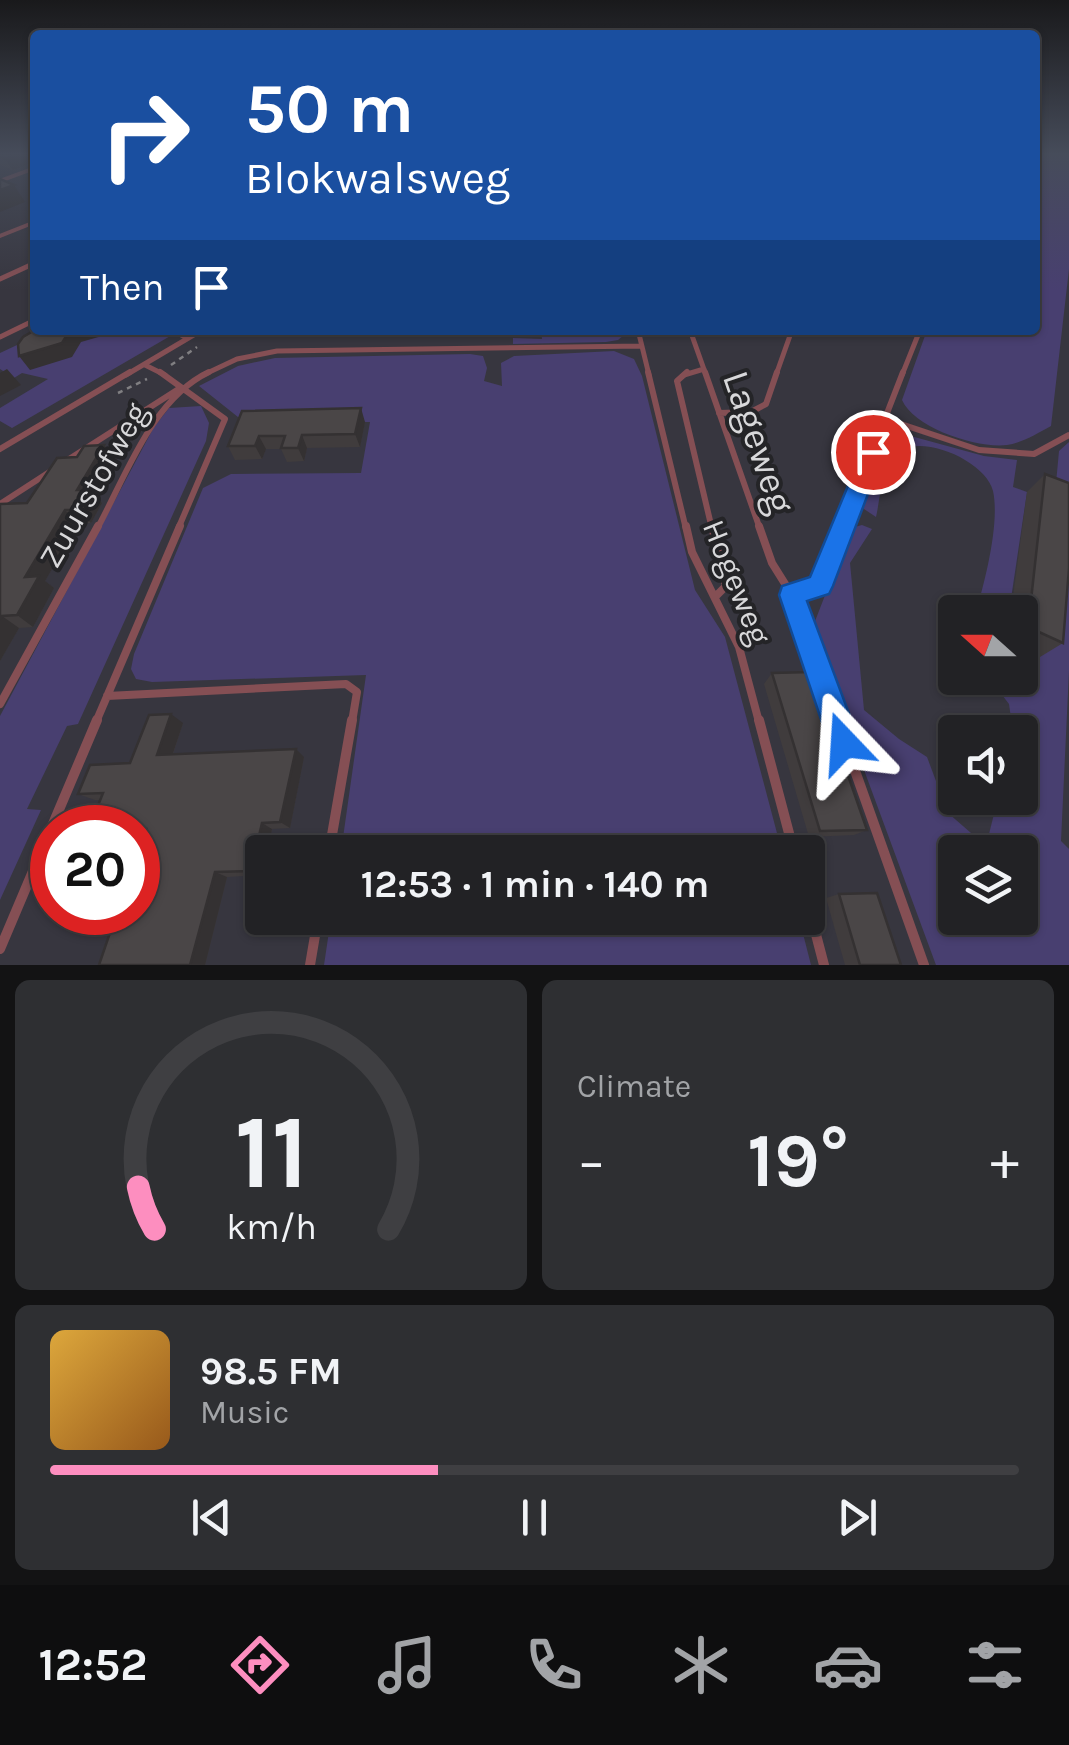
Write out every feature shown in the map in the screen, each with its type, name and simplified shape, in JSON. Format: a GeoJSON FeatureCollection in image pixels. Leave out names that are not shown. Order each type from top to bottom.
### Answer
{"type":"FeatureCollection","features":[{"type":"Feature","properties":{"kind":"lane"},"geometry":{"type":"LineString","coordinates":[[0,236],[30,224]]}},
{"type":"Feature","properties":{"kind":"lane"},"geometry":{"type":"LineString","coordinates":[[0,278],[30,265]]}},
{"type":"Feature","properties":{"kind":"lane"},"geometry":{"type":"LineString","coordinates":[[0,337],[30,322]]}},
{"type":"Feature","properties":{"kind":"lane"},"geometry":{"type":"LineString","coordinates":[[182,335],[188,338]]}},
{"type":"Feature","properties":{"kind":"lane"},"geometry":{"type":"LineString","coordinates":[[0,449],[193,335]]}},
{"type":"Feature","properties":{"kind":"lane","name":"Hogeweg"},"geometry":{"type":"LineString","coordinates":[[639,335],[692,552],[739,647],[789,835]]}},
{"type":"Feature","properties":{"kind":"lane","name":"Lageweg"},"geometry":{"type":"LineString","coordinates":[[692,335],[772,563],[792,595],[924,965]]}},
{"type":"Feature","properties":{"kind":"lane"},"geometry":{"type":"LineString","coordinates":[[719,414],[751,412],[766,404],[790,335]]}},
{"type":"Feature","properties":{"kind":"lane"},"geometry":{"type":"LineString","coordinates":[[792,595],[820,586],[918,335]]}},
{"type":"Feature","properties":{"kind":"lane","name":"Zuurstofweg"},"geometry":{"type":"LineString","coordinates":[[0,704],[149,430],[186,384],[237,359],[277,351],[642,346]]}},
{"type":"Feature","properties":{"kind":"lane"},"geometry":{"type":"LineString","coordinates":[[0,948],[226,419],[186,384],[145,365]]}},
{"type":"Feature","properties":{"kind":"lane"},"geometry":{"type":"LineString","coordinates":[[704,369],[688,371],[678,381],[726,586],[716,596]]}},
{"type":"Feature","properties":{"kind":"lane"},"geometry":{"type":"LineString","coordinates":[[0,504],[186,384]]}},
{"type":"Feature","properties":{"kind":"lane"},"geometry":{"type":"LineString","coordinates":[[886,419],[979,450],[1034,454],[1069,434]]}},
{"type":"Feature","properties":{"kind":"lane"},"geometry":{"type":"LineString","coordinates":[[108,696],[346,684],[357,692],[332,835]]}},
{"type":"Feature","properties":{"kind":"lane"},"geometry":{"type":"LineString","coordinates":[[310,965],[315,935]]}},
{"type":"Feature","properties":{"kind":"lane"},"geometry":{"type":"LineString","coordinates":[[816,935],[824,965]]}},
{"type":"Feature","properties":{"kind":"shaded area"},"geometry":{"type":"Polygon","coordinates":[[[0,199],[30,199],[30,335],[1040,335],[1040,199],[1069,199],[1069,965],[0,965],[0,199]]]}},
{"type":"Feature","properties":{"kind":"shaded area"},"geometry":{"type":"Polygon","coordinates":[[[1040,199],[1069,199],[1069,269],[1051,426],[1013,444],[980,444],[933,428],[902,400],[925,335],[1040,335],[1040,199]]]}},
{"type":"Feature","properties":{"kind":"shaded area"},"geometry":{"type":"Polygon","coordinates":[[[38,335],[172,335],[12,428],[0,421],[0,408],[48,379],[22,373],[14,378],[0,369],[0,353],[38,335]]]}},
{"type":"Feature","properties":{"kind":"shaded area"},"geometry":{"type":"Polygon","coordinates":[[[542,335],[624,335],[606,342],[513,344],[513,338],[542,339],[542,335]]]}},
{"type":"Feature","properties":{"kind":"shaded area"},"geometry":{"type":"Polygon","coordinates":[[[614,351],[634,359],[642,376],[695,590],[725,637],[777,835],[343,835],[366,675],[152,682],[136,679],[131,669],[134,654],[203,488],[231,474],[361,473],[370,422],[243,421],[199,386],[238,366],[275,358],[470,354],[483,356],[487,368],[484,381],[502,386],[501,363],[514,356],[614,351]]]}},
{"type":"Feature","properties":{"kind":"shaded area"},"geometry":{"type":"Polygon","coordinates":[[[201,406],[209,423],[206,441],[78,724],[67,726],[27,809],[30,834],[0,900],[0,716],[154,427],[169,408],[201,406]]]}},
{"type":"Feature","properties":{"kind":"shaded area"},"geometry":{"type":"Polygon","coordinates":[[[907,435],[984,456],[1017,460],[1013,487],[1027,492],[1012,595],[980,595],[995,504],[988,479],[963,459],[931,447],[901,450],[891,458],[885,471],[876,517],[864,509],[863,501],[882,446],[889,437],[907,435]]]}},
{"type":"Feature","properties":{"kind":"shaded area"},"geometry":{"type":"Polygon","coordinates":[[[1069,442],[1069,671],[1061,841],[1069,849],[1069,965],[936,965],[812,629],[851,528],[862,525],[872,529],[850,563],[864,710],[927,757],[938,786],[938,815],[950,815],[973,835],[938,835],[938,935],[1038,935],[1038,835],[989,835],[994,815],[1038,815],[1038,715],[1011,715],[1002,695],[1038,695],[1059,451],[1069,442]]]}},
{"type":"Feature","properties":{"kind":"shaded area"},"geometry":{"type":"Polygon","coordinates":[[[328,935],[803,935],[811,965],[324,965],[328,935]]]}},
{"type":"Feature","properties":{"kind":"building"},"geometry":{"type":"Polygon","coordinates":[[[30,333],[67,335],[62,343],[19,356],[18,344],[30,333]]]}},
{"type":"Feature","properties":{"kind":"building"},"geometry":{"type":"Polygon","coordinates":[[[361,408],[355,434],[302,435],[298,448],[281,448],[285,436],[259,436],[255,446],[228,446],[242,411],[361,408]]]}},
{"type":"Feature","properties":{"kind":"building"},"geometry":{"type":"Polygon","coordinates":[[[104,445],[77,490],[90,490],[78,510],[65,510],[25,577],[39,576],[17,615],[0,619],[0,504],[27,503],[57,458],[77,457],[84,446],[104,445]]]}},
{"type":"Feature","properties":{"kind":"building"},"geometry":{"type":"Polygon","coordinates":[[[1045,474],[1069,483],[1069,568],[1063,643],[1038,632],[1038,595],[1032,595],[1045,474]]]}},
{"type":"Feature","properties":{"kind":"building"},"geometry":{"type":"Polygon","coordinates":[[[812,672],[867,830],[820,831],[772,673],[812,672]]]}},
{"type":"Feature","properties":{"kind":"building"},"geometry":{"type":"Polygon","coordinates":[[[171,714],[157,755],[296,749],[280,822],[262,823],[259,835],[245,835],[245,871],[215,872],[190,965],[99,965],[109,935],[160,935],[160,805],[98,805],[103,793],[78,794],[90,765],[130,763],[149,715],[171,714]]]}},
{"type":"Feature","properties":{"kind":"building"},"geometry":{"type":"Polygon","coordinates":[[[877,893],[901,965],[860,965],[839,894],[877,893]]]}},
{"type":"Feature","properties":{"kind":"route"},"geometry":{"type":"LineString","coordinates":[[844,743],[792,595],[820,586],[873,452]]}}]}
